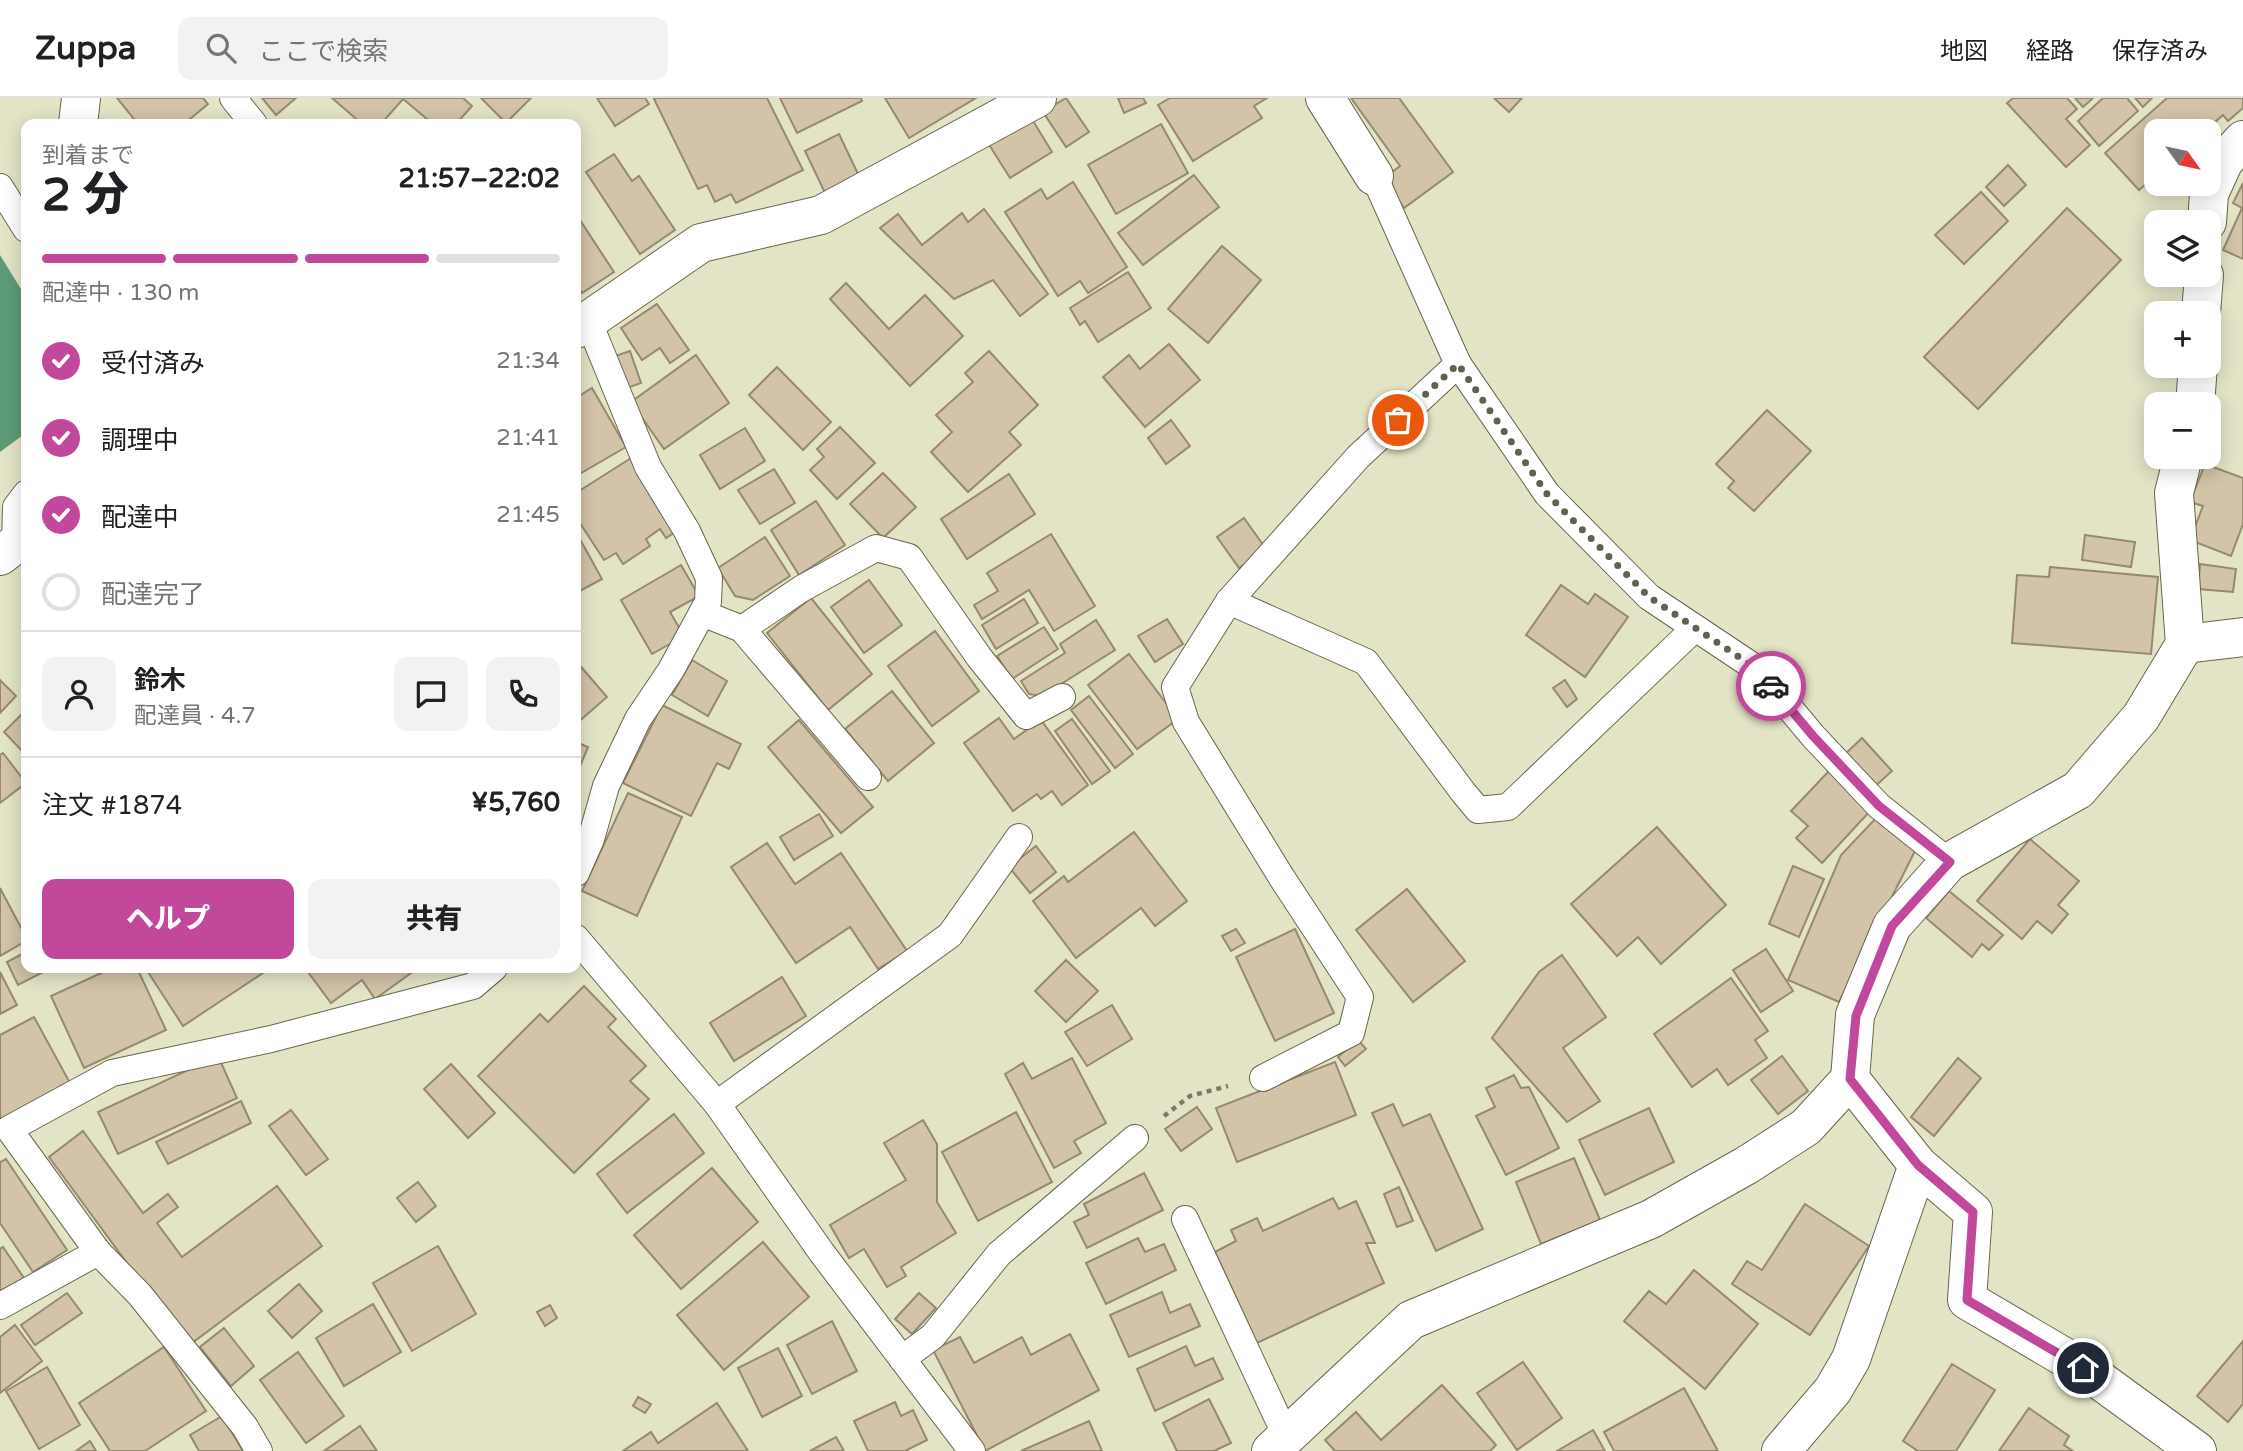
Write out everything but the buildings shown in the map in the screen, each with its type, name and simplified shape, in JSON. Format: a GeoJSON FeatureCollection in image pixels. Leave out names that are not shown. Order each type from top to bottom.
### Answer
{"type":"FeatureCollection","features":[{"type":"Feature","properties":{"kind":"street"},"geometry":{"type":"LineString","coordinates":[[79,119],[81,98]]}},
{"type":"Feature","properties":{"kind":"street"},"geometry":{"type":"LineString","coordinates":[[582,324],[701,243],[821,215],[1037,98]]}},
{"type":"Feature","properties":{"kind":"street"},"geometry":{"type":"LineString","coordinates":[[1325,98],[1374,176]]}},
{"type":"Feature","properties":{"kind":"street"},"geometry":{"type":"LineString","coordinates":[[2208,210],[2209,194],[2224,160],[2243,139]]}},
{"type":"Feature","properties":{"kind":"street"},"geometry":{"type":"LineString","coordinates":[[1279,1444],[1411,1320],[1651,1219],[1747,1165],[1806,1127],[1850,1079],[1856,1016],[1892,926],[1950,862],[2078,790],[2141,717],[2185,644],[2174,493],[2180,469]]}},
{"type":"Feature","properties":{"kind":"street"},"geometry":{"type":"LineString","coordinates":[[2185,644],[2243,636]]}},
{"type":"Feature","properties":{"kind":"street"},"geometry":{"type":"LineString","coordinates":[[1850,1079],[1918,1165],[1973,1212],[1967,1300],[2083,1368],[2197,1451]]}},
{"type":"Feature","properties":{"kind":"street"},"geometry":{"type":"LineString","coordinates":[[1780,1451],[1833,1390],[1851,1359],[1918,1165]]}},
{"type":"Feature","properties":{"kind":"lane"},"geometry":{"type":"LineString","coordinates":[[233,98],[250,119]]}},
{"type":"Feature","properties":{"kind":"lane"},"geometry":{"type":"LineString","coordinates":[[1374,176],[1458,364],[1547,494],[1649,597],[1757,669],[1813,736],[1879,806],[1950,862]]}},
{"type":"Feature","properties":{"kind":"lane"},"geometry":{"type":"LineString","coordinates":[[0,187],[21,221]]}},
{"type":"Feature","properties":{"kind":"lane"},"geometry":{"type":"LineString","coordinates":[[581,862],[591,839],[606,786],[632,730],[671,670],[708,602],[709,578],[687,531],[648,467],[582,324]]}},
{"type":"Feature","properties":{"kind":"lane"},"geometry":{"type":"LineString","coordinates":[[1263,1078],[1351,1033],[1360,997],[1275,867],[1186,722],[1175,687],[1229,601],[1358,457],[1458,364]]}},
{"type":"Feature","properties":{"kind":"lane"},"geometry":{"type":"LineString","coordinates":[[14,545],[16,506],[21,500]]}},
{"type":"Feature","properties":{"kind":"lane"},"geometry":{"type":"LineString","coordinates":[[742,629],[801,589],[876,548],[909,557],[979,657],[1026,716],[1062,697]]}},
{"type":"Feature","properties":{"kind":"lane"},"geometry":{"type":"LineString","coordinates":[[1229,601],[1366,662],[1478,810],[1508,807],[1695,628]]}},
{"type":"Feature","properties":{"kind":"lane"},"geometry":{"type":"LineString","coordinates":[[702,613],[742,629],[867,777]]}},
{"type":"Feature","properties":{"kind":"lane"},"geometry":{"type":"LineString","coordinates":[[717,1104],[950,935],[1019,837]]}},
{"type":"Feature","properties":{"kind":"lane"},"geometry":{"type":"LineString","coordinates":[[581,944],[717,1104],[822,1253],[972,1451]]}},
{"type":"Feature","properties":{"kind":"lane"},"geometry":{"type":"LineString","coordinates":[[259,1451],[245,1427],[140,1295],[98,1252],[9,1129],[112,1073],[271,1039],[473,986],[488,973]]}},
{"type":"Feature","properties":{"kind":"lane"},"geometry":{"type":"LineString","coordinates":[[902,1359],[933,1336],[999,1254],[1135,1138]]}},
{"type":"Feature","properties":{"kind":"lane"},"geometry":{"type":"LineString","coordinates":[[1185,1219],[1279,1444]]}},
{"type":"Feature","properties":{"kind":"lane"},"geometry":{"type":"LineString","coordinates":[[0,1306],[98,1252]]}},
{"type":"Feature","properties":{"kind":"path"},"geometry":{"type":"LineString","coordinates":[[1135,1138],[1190,1096],[1263,1078]]}},
{"type":"Feature","properties":{"kind":"shaded area"},"geometry":{"type":"Polygon","coordinates":[[[0,255],[21,289],[21,436],[0,452],[0,255]]]}},
{"type":"Feature","properties":{"kind":"way so far"},"geometry":{"type":"LineString","coordinates":[[1398,420],[1458,364],[1547,494],[1649,597],[1757,669],[1771,686]]}},
{"type":"Feature","properties":{"kind":"route"},"geometry":{"type":"LineString","coordinates":[[1771,686],[1813,736],[1879,806],[1950,862],[1892,926],[1856,1016],[1850,1079],[1918,1165],[1973,1212],[1967,1300],[2083,1368]]}}]}
